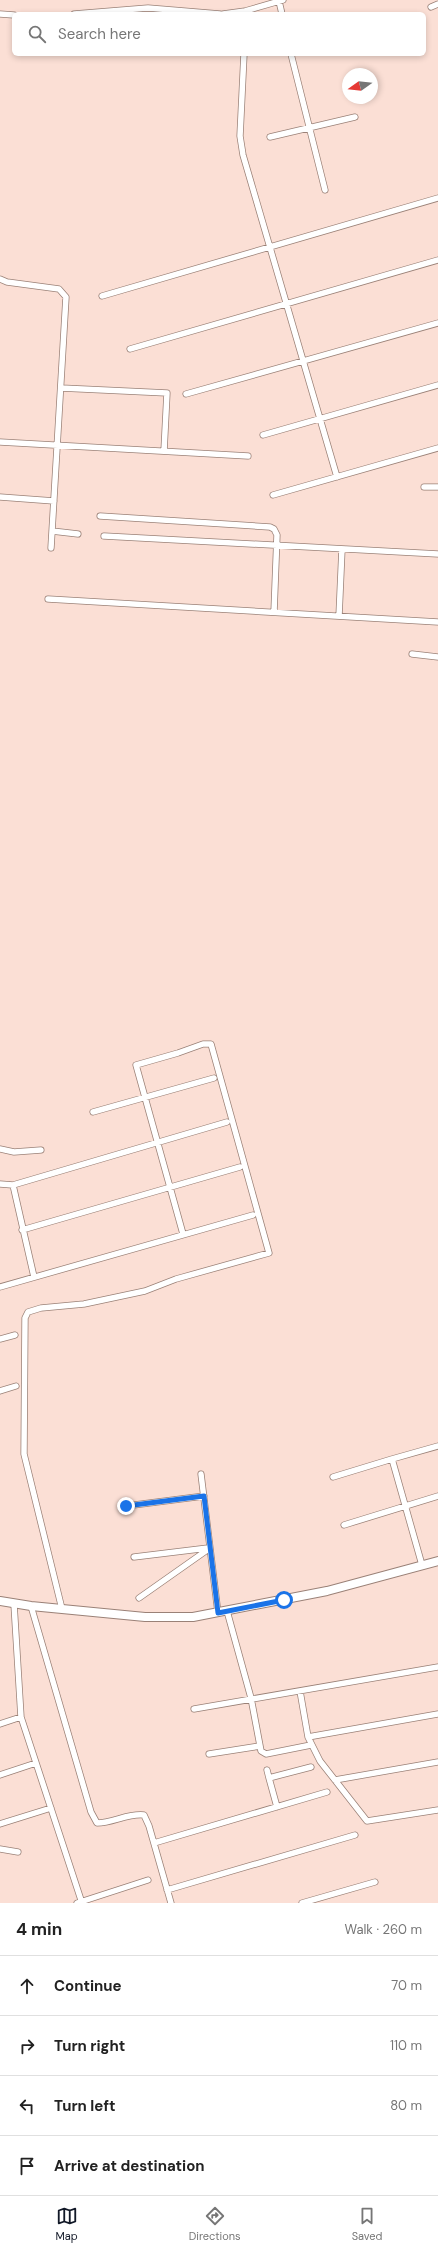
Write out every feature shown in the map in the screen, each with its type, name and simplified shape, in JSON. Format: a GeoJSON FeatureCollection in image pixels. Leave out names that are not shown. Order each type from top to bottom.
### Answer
{"type":"FeatureCollection","features":[{"type":"Feature","properties":{"kind":"main road"},"geometry":{"type":"LineString","coordinates":[[0,1602],[62,1609],[174,1618],[223,1612],[328,1591],[438,1561]]}},
{"type":"Feature","properties":{"kind":"street"},"geometry":{"type":"LineString","coordinates":[[245,12],[281,1],[282,12]]}},
{"type":"Feature","properties":{"kind":"street"},"geometry":{"type":"LineString","coordinates":[[431,7],[438,4]]}},
{"type":"Feature","properties":{"kind":"street"},"geometry":{"type":"LineString","coordinates":[[99,12],[148,8],[197,12]]}},
{"type":"Feature","properties":{"kind":"street"},"geometry":{"type":"LineString","coordinates":[[0,14],[12,15]]}},
{"type":"Feature","properties":{"kind":"street"},"geometry":{"type":"LineString","coordinates":[[244,56],[240,136],[243,155],[336,477]]}},
{"type":"Feature","properties":{"kind":"street"},"geometry":{"type":"LineString","coordinates":[[291,56],[325,190]]}},
{"type":"Feature","properties":{"kind":"street"},"geometry":{"type":"LineString","coordinates":[[270,137],[355,116]]}},
{"type":"Feature","properties":{"kind":"street"},"geometry":{"type":"LineString","coordinates":[[102,296],[438,198]]}},
{"type":"Feature","properties":{"kind":"street"},"geometry":{"type":"LineString","coordinates":[[130,349],[438,260]]}},
{"type":"Feature","properties":{"kind":"street"},"geometry":{"type":"LineString","coordinates":[[0,279],[7,282],[59,289],[66,297],[51,548]]}},
{"type":"Feature","properties":{"kind":"street"},"geometry":{"type":"LineString","coordinates":[[186,394],[438,323]]}},
{"type":"Feature","properties":{"kind":"street"},"geometry":{"type":"LineString","coordinates":[[263,435],[438,385]]}},
{"type":"Feature","properties":{"kind":"street"},"geometry":{"type":"LineString","coordinates":[[61,388],[167,393],[164,451]]}},
{"type":"Feature","properties":{"kind":"street"},"geometry":{"type":"LineString","coordinates":[[0,442],[58,444],[248,456]]}},
{"type":"Feature","properties":{"kind":"street"},"geometry":{"type":"LineString","coordinates":[[273,495],[438,448]]}},
{"type":"Feature","properties":{"kind":"street"},"geometry":{"type":"LineString","coordinates":[[424,487],[438,487]]}},
{"type":"Feature","properties":{"kind":"street"},"geometry":{"type":"LineString","coordinates":[[0,497],[54,501]]}},
{"type":"Feature","properties":{"kind":"street"},"geometry":{"type":"LineString","coordinates":[[100,516],[270,527],[276,532],[274,612]]}},
{"type":"Feature","properties":{"kind":"street"},"geometry":{"type":"LineString","coordinates":[[52,531],[78,534]]}},
{"type":"Feature","properties":{"kind":"street"},"geometry":{"type":"LineString","coordinates":[[104,536],[438,554]]}},
{"type":"Feature","properties":{"kind":"street"},"geometry":{"type":"LineString","coordinates":[[339,616],[342,549]]}},
{"type":"Feature","properties":{"kind":"street"},"geometry":{"type":"LineString","coordinates":[[48,599],[438,622]]}},
{"type":"Feature","properties":{"kind":"street"},"geometry":{"type":"LineString","coordinates":[[412,654],[438,657]]}},
{"type":"Feature","properties":{"kind":"street"},"geometry":{"type":"LineString","coordinates":[[62,1609],[24,1454],[25,1318],[28,1312],[41,1308],[84,1304],[145,1291],[176,1279],[269,1253],[211,1044],[203,1044],[178,1053],[136,1064],[183,1234]]}},
{"type":"Feature","properties":{"kind":"street"},"geometry":{"type":"LineString","coordinates":[[93,1112],[214,1078]]}},
{"type":"Feature","properties":{"kind":"street"},"geometry":{"type":"LineString","coordinates":[[0,1184],[13,1185],[227,1122]]}},
{"type":"Feature","properties":{"kind":"street"},"geometry":{"type":"LineString","coordinates":[[0,1149],[14,1152],[41,1150]]}},
{"type":"Feature","properties":{"kind":"street"},"geometry":{"type":"LineString","coordinates":[[22,1230],[240,1167]]}},
{"type":"Feature","properties":{"kind":"street"},"geometry":{"type":"LineString","coordinates":[[13,1185],[22,1230],[34,1277]]}},
{"type":"Feature","properties":{"kind":"street"},"geometry":{"type":"LineString","coordinates":[[0,1287],[253,1214]]}},
{"type":"Feature","properties":{"kind":"street"},"geometry":{"type":"LineString","coordinates":[[0,1339],[15,1335]]}},
{"type":"Feature","properties":{"kind":"street"},"geometry":{"type":"LineString","coordinates":[[0,1390],[16,1386]]}},
{"type":"Feature","properties":{"kind":"street"},"geometry":{"type":"LineString","coordinates":[[333,1477],[438,1446]]}},
{"type":"Feature","properties":{"kind":"street"},"geometry":{"type":"LineString","coordinates":[[392,1459],[422,1565]]}},
{"type":"Feature","properties":{"kind":"street"},"geometry":{"type":"LineString","coordinates":[[202,1474],[210,1548],[223,1612],[251,1698],[260,1746],[263,1753],[266,1754],[311,1745]]}},
{"type":"Feature","properties":{"kind":"street"},"geometry":{"type":"LineString","coordinates":[[126,1506],[204,1496]]}},
{"type":"Feature","properties":{"kind":"street"},"geometry":{"type":"LineString","coordinates":[[344,1525],[438,1496]]}},
{"type":"Feature","properties":{"kind":"street"},"geometry":{"type":"LineString","coordinates":[[134,1557],[210,1548]]}},
{"type":"Feature","properties":{"kind":"street"},"geometry":{"type":"LineString","coordinates":[[138,1598],[210,1548]]}},
{"type":"Feature","properties":{"kind":"street"},"geometry":{"type":"LineString","coordinates":[[14,1604],[21,1717],[80,1902],[148,1880]]}},
{"type":"Feature","properties":{"kind":"street"},"geometry":{"type":"LineString","coordinates":[[32,1606],[91,1812],[97,1823],[109,1823],[134,1814],[144,1815],[154,1843],[171,1903]]}},
{"type":"Feature","properties":{"kind":"street"},"geometry":{"type":"LineString","coordinates":[[194,1709],[438,1667]]}},
{"type":"Feature","properties":{"kind":"street"},"geometry":{"type":"LineString","coordinates":[[300,1691],[308,1737],[311,1745],[320,1761],[367,1821],[438,1810]]}},
{"type":"Feature","properties":{"kind":"street"},"geometry":{"type":"LineString","coordinates":[[308,1737],[438,1714]]}},
{"type":"Feature","properties":{"kind":"street"},"geometry":{"type":"LineString","coordinates":[[0,1724],[21,1717]]}},
{"type":"Feature","properties":{"kind":"street"},"geometry":{"type":"LineString","coordinates":[[209,1754],[260,1746]]}},
{"type":"Feature","properties":{"kind":"street"},"geometry":{"type":"LineString","coordinates":[[335,1780],[438,1762]]}},
{"type":"Feature","properties":{"kind":"street"},"geometry":{"type":"LineString","coordinates":[[0,1775],[36,1763]]}},
{"type":"Feature","properties":{"kind":"street"},"geometry":{"type":"LineString","coordinates":[[269,1778],[311,1767]]}},
{"type":"Feature","properties":{"kind":"street"},"geometry":{"type":"LineString","coordinates":[[267,1770],[277,1806]]}},
{"type":"Feature","properties":{"kind":"street"},"geometry":{"type":"LineString","coordinates":[[154,1843],[327,1792]]}},
{"type":"Feature","properties":{"kind":"street"},"geometry":{"type":"LineString","coordinates":[[0,1824],[51,1808]]}},
{"type":"Feature","properties":{"kind":"street"},"geometry":{"type":"LineString","coordinates":[[167,1890],[355,1836]]}},
{"type":"Feature","properties":{"kind":"street"},"geometry":{"type":"LineString","coordinates":[[0,1848],[18,1852]]}},
{"type":"Feature","properties":{"kind":"street"},"geometry":{"type":"LineString","coordinates":[[302,1903],[375,1882]]}},
{"type":"Feature","properties":{"kind":"route"},"geometry":{"type":"LineString","coordinates":[[126,1506],[204,1496],[218,1613],[284,1600]]}}]}
